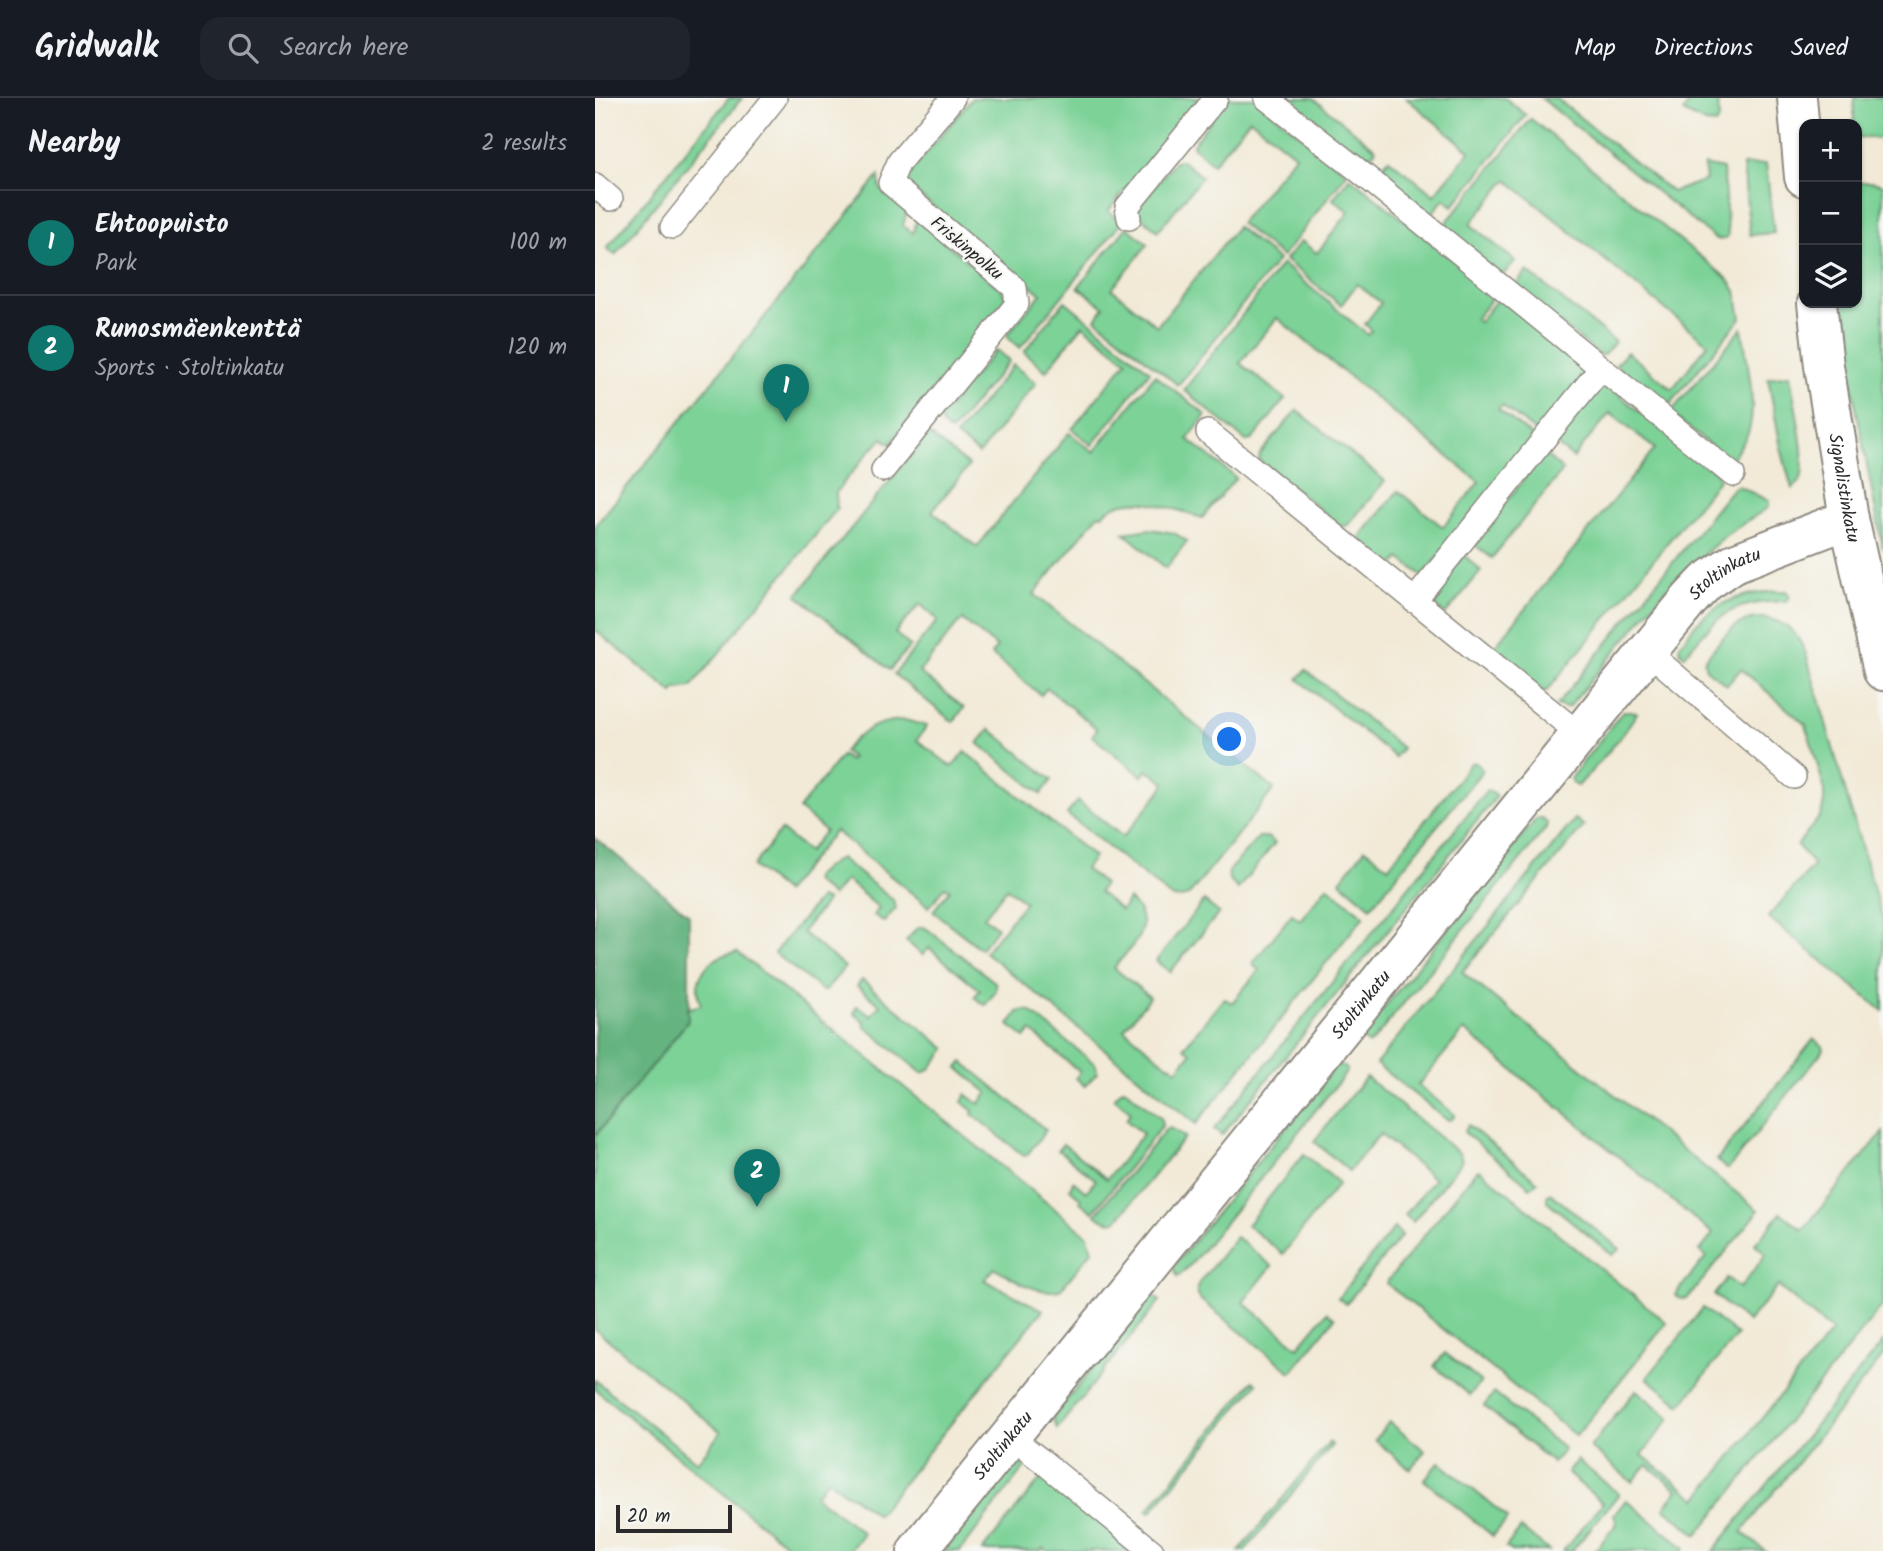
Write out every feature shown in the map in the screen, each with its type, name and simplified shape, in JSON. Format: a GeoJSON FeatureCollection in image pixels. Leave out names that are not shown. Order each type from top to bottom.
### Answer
{"type":"FeatureCollection","features":[{"type":"Feature","properties":{"kind":"street"},"geometry":{"type":"LineString","coordinates":[[1797,98],[1799,121]]}},
{"type":"Feature","properties":{"kind":"street","name":"Signalistinkatu"},"geometry":{"type":"LineString","coordinates":[[1818,308],[1824,366],[1849,519],[1883,671]]}},
{"type":"Feature","properties":{"kind":"street","name":"Stoltinkatu"},"geometry":{"type":"LineString","coordinates":[[917,1551],[1579,734],[1706,582],[1734,563],[1849,519]]}},
{"type":"Feature","properties":{"kind":"lane"},"geometry":{"type":"LineString","coordinates":[[672,227],[775,98]]}},
{"type":"Feature","properties":{"kind":"lane","name":"Friskinpolku"},"geometry":{"type":"LineString","coordinates":[[883,470],[1017,304],[1015,288],[890,183],[899,162],[953,98]]}},
{"type":"Feature","properties":{"kind":"lane"},"geometry":{"type":"LineString","coordinates":[[1129,218],[1127,207],[1216,98]]}},
{"type":"Feature","properties":{"kind":"lane"},"geometry":{"type":"LineString","coordinates":[[1266,98],[1733,475]]}},
{"type":"Feature","properties":{"kind":"lane"},"geometry":{"type":"LineString","coordinates":[[1414,601],[1601,368]]}},
{"type":"Feature","properties":{"kind":"lane"},"geometry":{"type":"LineString","coordinates":[[1208,432],[1579,734]]}},
{"type":"Feature","properties":{"kind":"lane"},"geometry":{"type":"LineString","coordinates":[[1647,651],[1794,777]]}},
{"type":"Feature","properties":{"kind":"lane"},"geometry":{"type":"LineString","coordinates":[[1010,1437],[1152,1551]]}},
{"type":"Feature","properties":{"kind":"green space"},"geometry":{"type":"Polygon","coordinates":[[[729,98],[742,98],[615,255],[607,248],[729,98]]]}},
{"type":"Feature","properties":{"kind":"green space"},"geometry":{"type":"Polygon","coordinates":[[[972,98],[1200,98],[1108,211],[1122,222],[1020,348],[1007,335],[1041,294],[921,197],[907,180],[972,98]]]}},
{"type":"Feature","properties":{"kind":"green space"},"geometry":{"type":"Polygon","coordinates":[[[1227,98],[1254,98],[1347,173],[1282,257],[1240,223],[1295,155],[1250,119],[1213,164],[1194,148],[1193,144],[1227,98]]]}},
{"type":"Feature","properties":{"kind":"green space"},"geometry":{"type":"Polygon","coordinates":[[[1282,98],[1313,98],[1376,149],[1367,162],[1363,163],[1282,98]]]}},
{"type":"Feature","properties":{"kind":"green space"},"geometry":{"type":"Polygon","coordinates":[[[1406,98],[1505,98],[1526,115],[1453,206],[1444,199],[1428,218],[1377,173],[1389,159],[1434,195],[1470,151],[1406,98]]]}},
{"type":"Feature","properties":{"kind":"green space"},"geometry":{"type":"Polygon","coordinates":[[[1541,98],[1556,98],[1672,192],[1706,180],[1704,165],[1723,169],[1728,236],[1721,240],[1713,237],[1541,98]]]}},
{"type":"Feature","properties":{"kind":"green space"},"geometry":{"type":"Polygon","coordinates":[[[1692,98],[1718,98],[1719,119],[1716,124],[1705,123],[1683,112],[1692,98]]]}},
{"type":"Feature","properties":{"kind":"green space"},"geometry":{"type":"Polygon","coordinates":[[[1854,98],[1883,98],[1883,139],[1862,137],[1862,119],[1854,119],[1854,98]]]}},
{"type":"Feature","properties":{"kind":"green space"},"geometry":{"type":"Polygon","coordinates":[[[1531,119],[1728,279],[1736,291],[1741,318],[1666,409],[1616,365],[1627,352],[1672,389],[1708,344],[1507,180],[1470,224],[1515,261],[1505,273],[1499,275],[1441,229],[1531,119]]]}},
{"type":"Feature","properties":{"kind":"green space"},"geometry":{"type":"Polygon","coordinates":[[[1181,160],[1202,177],[1158,231],[1139,215],[1138,207],[1175,161],[1181,160]]]}},
{"type":"Feature","properties":{"kind":"green space"},"geometry":{"type":"Polygon","coordinates":[[[1766,164],[1774,233],[1750,235],[1743,165],[1766,164]]]}},
{"type":"Feature","properties":{"kind":"green space"},"geometry":{"type":"Polygon","coordinates":[[[879,176],[880,188],[907,210],[903,226],[913,233],[917,219],[1003,291],[1005,297],[890,444],[883,438],[836,492],[837,509],[691,687],[676,689],[673,693],[595,630],[595,526],[879,176]]]}},
{"type":"Feature","properties":{"kind":"green space"},"geometry":{"type":"Polygon","coordinates":[[[1350,177],[1496,294],[1475,319],[1479,322],[1499,297],[1580,363],[1583,372],[1582,379],[1536,432],[1502,405],[1498,409],[1533,437],[1423,576],[1400,558],[1390,570],[1359,541],[1360,537],[1398,491],[1443,527],[1479,482],[1277,318],[1240,363],[1285,399],[1252,440],[1246,441],[1184,390],[1282,264],[1368,335],[1372,331],[1365,324],[1381,303],[1357,284],[1341,305],[1285,260],[1301,241],[1317,253],[1349,212],[1333,199],[1350,177]]]}},
{"type":"Feature","properties":{"kind":"green space"},"geometry":{"type":"Polygon","coordinates":[[[1862,182],[1873,182],[1883,185],[1883,549],[1855,402],[1842,308],[1862,308],[1862,182]]]}},
{"type":"Feature","properties":{"kind":"green space"},"geometry":{"type":"Polygon","coordinates":[[[1127,227],[1148,244],[1112,289],[1157,326],[1237,227],[1278,260],[1178,385],[1096,319],[1104,307],[1078,287],[1127,227]]]}},
{"type":"Feature","properties":{"kind":"green space"},"geometry":{"type":"Polygon","coordinates":[[[1527,271],[1615,342],[1604,355],[1600,355],[1517,289],[1516,284],[1527,271]]]}},
{"type":"Feature","properties":{"kind":"green space"},"geometry":{"type":"Polygon","coordinates":[[[1065,301],[1150,371],[1092,445],[1072,429],[1127,361],[1083,325],[1046,371],[1024,352],[1065,301]]]}},
{"type":"Feature","properties":{"kind":"green space"},"geometry":{"type":"Polygon","coordinates":[[[1742,328],[1750,381],[1751,422],[1746,437],[1730,461],[1670,413],[1742,328]]]}},
{"type":"Feature","properties":{"kind":"green space"},"geometry":{"type":"Polygon","coordinates":[[[998,351],[1009,361],[951,432],[942,424],[940,418],[994,352],[998,351]]]}},
{"type":"Feature","properties":{"kind":"green space"},"geometry":{"type":"Polygon","coordinates":[[[1013,365],[1036,383],[979,454],[956,436],[1013,365]]]}},
{"type":"Feature","properties":{"kind":"green space"},"geometry":{"type":"Polygon","coordinates":[[[1155,375],[1206,415],[1188,439],[1236,478],[1202,518],[1164,506],[1137,502],[1124,503],[1102,515],[1099,514],[1034,594],[1274,789],[1190,894],[1179,898],[1171,897],[1067,814],[1078,801],[1123,837],[1165,783],[1147,770],[1142,776],[1092,736],[1097,729],[1047,688],[1041,695],[991,654],[997,647],[963,620],[919,672],[964,708],[953,722],[894,674],[938,620],[920,604],[895,633],[910,646],[890,670],[797,595],[926,436],[930,435],[969,466],[932,511],[977,547],[1069,433],[1094,452],[1155,375]]]}},
{"type":"Feature","properties":{"kind":"green space"},"geometry":{"type":"Polygon","coordinates":[[[1790,375],[1803,461],[1800,481],[1792,489],[1768,378],[1790,375]]]}},
{"type":"Feature","properties":{"kind":"green space"},"geometry":{"type":"Polygon","coordinates":[[[1609,387],[1717,473],[1719,479],[1544,692],[1490,652],[1655,449],[1610,413],[1573,458],[1557,445],[1556,441],[1595,391],[1609,387]]]}},
{"type":"Feature","properties":{"kind":"green space"},"geometry":{"type":"Polygon","coordinates":[[[1297,410],[1385,481],[1348,525],[1342,527],[1259,460],[1260,454],[1297,410]]]}},
{"type":"Feature","properties":{"kind":"green space"},"geometry":{"type":"Polygon","coordinates":[[[1542,456],[1547,456],[1563,470],[1492,558],[1476,546],[1475,542],[1542,456]]]}},
{"type":"Feature","properties":{"kind":"green space"},"geometry":{"type":"Polygon","coordinates":[[[1738,486],[1769,501],[1769,507],[1726,535],[1670,585],[1569,707],[1557,705],[1733,488],[1738,486]]]}},
{"type":"Feature","properties":{"kind":"green space"},"geometry":{"type":"Polygon","coordinates":[[[1150,529],[1174,533],[1187,541],[1166,568],[1124,533],[1150,529]]]}},
{"type":"Feature","properties":{"kind":"green space"},"geometry":{"type":"Polygon","coordinates":[[[1464,555],[1481,571],[1445,615],[1431,601],[1430,594],[1464,555]]]}},
{"type":"Feature","properties":{"kind":"green space"},"geometry":{"type":"Polygon","coordinates":[[[1786,591],[1790,596],[1787,601],[1751,604],[1727,613],[1707,630],[1684,656],[1681,653],[1679,646],[1692,629],[1719,606],[1751,594],[1786,591]]]}},
{"type":"Feature","properties":{"kind":"green space"},"geometry":{"type":"Polygon","coordinates":[[[1756,618],[1774,620],[1787,627],[1806,654],[1883,922],[1883,1011],[1768,917],[1814,865],[1797,845],[1821,815],[1824,787],[1806,725],[1741,669],[1727,685],[1706,669],[1704,661],[1726,634],[1739,624],[1756,618]]]}},
{"type":"Feature","properties":{"kind":"green space"},"geometry":{"type":"Polygon","coordinates":[[[1306,670],[1402,748],[1395,757],[1298,679],[1306,670]]]}},
{"type":"Feature","properties":{"kind":"green space"},"geometry":{"type":"Polygon","coordinates":[[[1623,711],[1637,713],[1578,786],[1573,784],[1570,778],[1623,711]]]}},
{"type":"Feature","properties":{"kind":"green space"},"geometry":{"type":"Polygon","coordinates":[[[905,720],[927,726],[917,740],[952,767],[965,752],[1094,857],[1085,869],[1104,884],[1099,892],[1121,910],[1129,899],[1138,909],[1142,918],[1139,935],[1114,968],[1150,997],[1124,1029],[1177,1070],[1191,1053],[1184,1047],[1224,998],[1232,1003],[1259,970],[1252,964],[1292,914],[1300,920],[1327,886],[1364,916],[1196,1124],[985,952],[1025,902],[1007,888],[984,917],[997,928],[981,949],[933,911],[950,890],[945,887],[929,907],[835,831],[785,892],[753,866],[781,830],[808,852],[825,831],[799,809],[842,755],[849,761],[852,758],[844,751],[857,737],[886,722],[905,720]]]}},
{"type":"Feature","properties":{"kind":"green space"},"geometry":{"type":"Polygon","coordinates":[[[990,729],[1052,780],[1041,794],[978,743],[990,729]]]}},
{"type":"Feature","properties":{"kind":"green space"},"geometry":{"type":"Polygon","coordinates":[[[1474,762],[1482,771],[1371,907],[1340,881],[1365,849],[1388,867],[1474,762]]]}},
{"type":"Feature","properties":{"kind":"green space"},"geometry":{"type":"Polygon","coordinates":[[[1487,790],[1497,796],[1222,1135],[1214,1129],[1487,790]]]}},
{"type":"Feature","properties":{"kind":"green space"},"geometry":{"type":"Polygon","coordinates":[[[1542,818],[1547,822],[1546,828],[1369,1044],[1362,1035],[1536,819],[1542,818]]]}},
{"type":"Feature","properties":{"kind":"green space"},"geometry":{"type":"Polygon","coordinates":[[[1575,819],[1584,826],[1462,972],[1758,1210],[1686,1299],[1675,1295],[1706,1257],[1700,1251],[1713,1234],[1464,1030],[1418,1085],[1455,1115],[1452,1119],[1447,1120],[1376,1064],[1575,819]]]}},
{"type":"Feature","properties":{"kind":"green space"},"geometry":{"type":"Polygon","coordinates":[[[1259,837],[1267,837],[1275,843],[1238,889],[1229,878],[1230,869],[1259,837]]]}},
{"type":"Feature","properties":{"kind":"green space"},"geometry":{"type":"Polygon","coordinates":[[[595,838],[689,915],[689,1007],[688,1021],[595,1136],[595,838]]]}},
{"type":"Feature","properties":{"kind":"green space"},"geometry":{"type":"Polygon","coordinates":[[[840,858],[893,900],[896,908],[884,922],[874,915],[879,908],[846,880],[832,896],[815,882],[814,878],[822,870],[840,858]]]}},
{"type":"Feature","properties":{"kind":"green space"},"geometry":{"type":"Polygon","coordinates":[[[820,898],[827,901],[802,932],[845,967],[823,991],[774,953],[820,898]]]}},
{"type":"Feature","properties":{"kind":"green space"},"geometry":{"type":"Polygon","coordinates":[[[1204,901],[1219,913],[1170,972],[1156,961],[1204,901]]]}},
{"type":"Feature","properties":{"kind":"green space"},"geometry":{"type":"Polygon","coordinates":[[[922,927],[996,983],[996,991],[985,1005],[974,997],[980,990],[929,948],[923,955],[906,941],[916,929],[922,927]]]}},
{"type":"Feature","properties":{"kind":"green space"},"geometry":{"type":"Polygon","coordinates":[[[737,952],[1088,1236],[1092,1251],[1060,1290],[1034,1288],[995,1268],[984,1280],[1043,1310],[877,1515],[828,1479],[815,1496],[863,1533],[849,1551],[794,1551],[595,1389],[595,1380],[697,1462],[721,1432],[595,1329],[595,1136],[688,1021],[687,1009],[701,1005],[698,985],[705,969],[718,958],[737,952]]]}},
{"type":"Feature","properties":{"kind":"green space"},"geometry":{"type":"Polygon","coordinates":[[[862,980],[946,1049],[929,1070],[922,1073],[864,1026],[865,1023],[854,1013],[857,1006],[871,1016],[880,1005],[857,986],[862,980]]]}},
{"type":"Feature","properties":{"kind":"green space"},"geometry":{"type":"Polygon","coordinates":[[[1030,1011],[1096,1065],[1097,1073],[1085,1086],[1076,1078],[1080,1072],[1031,1031],[1025,1038],[1009,1025],[1018,1012],[1030,1011]]]}},
{"type":"Feature","properties":{"kind":"green space"},"geometry":{"type":"Polygon","coordinates":[[[1814,1039],[1824,1049],[1726,1169],[1717,1160],[1814,1039]]]}},
{"type":"Feature","properties":{"kind":"green space"},"geometry":{"type":"Polygon","coordinates":[[[963,1062],[1046,1130],[1027,1155],[1024,1156],[972,1114],[973,1111],[962,1102],[966,1094],[979,1104],[988,1093],[958,1068],[963,1062]]]}},
{"type":"Feature","properties":{"kind":"green space"},"geometry":{"type":"Polygon","coordinates":[[[1341,1065],[1347,1069],[1345,1074],[1178,1277],[1173,1267],[1335,1066],[1341,1065]]]}},
{"type":"Feature","properties":{"kind":"green space"},"geometry":{"type":"Polygon","coordinates":[[[1366,1077],[1460,1154],[1462,1161],[1413,1222],[1405,1215],[1434,1179],[1380,1134],[1349,1171],[1314,1141],[1366,1077]]]}},
{"type":"Feature","properties":{"kind":"green space"},"geometry":{"type":"Polygon","coordinates":[[[1123,1089],[1161,1118],[1162,1126],[1093,1212],[1080,1202],[1081,1199],[1070,1189],[1073,1181],[1086,1192],[1096,1180],[1058,1150],[1063,1144],[1107,1179],[1143,1134],[1126,1120],[1131,1112],[1114,1098],[1123,1089]]]}},
{"type":"Feature","properties":{"kind":"green space"},"geometry":{"type":"Polygon","coordinates":[[[1468,1125],[1538,1182],[1530,1187],[1465,1133],[1468,1125]]]}},
{"type":"Feature","properties":{"kind":"green space"},"geometry":{"type":"Polygon","coordinates":[[[1170,1128],[1185,1137],[1116,1221],[1108,1221],[1096,1214],[1166,1129],[1170,1128]]]}},
{"type":"Feature","properties":{"kind":"green space"},"geometry":{"type":"Polygon","coordinates":[[[1883,1132],[1883,1305],[1697,1535],[1664,1508],[1678,1490],[1647,1465],[1632,1482],[1590,1447],[1636,1390],[1670,1418],[1642,1455],[1697,1499],[1832,1331],[1778,1286],[1748,1322],[1714,1295],[1727,1278],[1740,1288],[1766,1254],[1755,1244],[1781,1213],[1803,1230],[1883,1132]]]}},
{"type":"Feature","properties":{"kind":"green space"},"geometry":{"type":"Polygon","coordinates":[[[1304,1154],[1339,1183],[1283,1254],[1247,1225],[1304,1154]]]}},
{"type":"Feature","properties":{"kind":"green space"},"geometry":{"type":"Polygon","coordinates":[[[1480,1170],[1666,1322],[1576,1436],[1386,1283],[1475,1172],[1480,1170]]]}},
{"type":"Feature","properties":{"kind":"green space"},"geometry":{"type":"Polygon","coordinates":[[[1550,1193],[1620,1249],[1612,1255],[1547,1201],[1550,1193]]]}},
{"type":"Feature","properties":{"kind":"green space"},"geometry":{"type":"Polygon","coordinates":[[[1394,1228],[1402,1235],[1346,1304],[1338,1298],[1394,1228]]]}},
{"type":"Feature","properties":{"kind":"green space"},"geometry":{"type":"Polygon","coordinates":[[[1236,1237],[1272,1266],[1243,1302],[1298,1347],[1327,1312],[1335,1318],[1291,1372],[1197,1294],[1199,1283],[1236,1237]]]}},
{"type":"Feature","properties":{"kind":"green space"},"geometry":{"type":"Polygon","coordinates":[[[1153,1295],[1160,1301],[1057,1429],[1053,1417],[1153,1295]]]}},
{"type":"Feature","properties":{"kind":"green space"},"geometry":{"type":"Polygon","coordinates":[[[1703,1308],[1737,1335],[1681,1405],[1647,1378],[1703,1308]]]}},
{"type":"Feature","properties":{"kind":"green space"},"geometry":{"type":"Polygon","coordinates":[[[1883,1342],[1883,1356],[1742,1532],[1765,1551],[1713,1551],[1883,1342]]]}},
{"type":"Feature","properties":{"kind":"green space"},"geometry":{"type":"Polygon","coordinates":[[[1445,1353],[1481,1382],[1470,1395],[1434,1366],[1445,1353]]]}},
{"type":"Feature","properties":{"kind":"green space"},"geometry":{"type":"Polygon","coordinates":[[[1253,1381],[1257,1384],[1150,1513],[1147,1511],[1253,1381]]]}},
{"type":"Feature","properties":{"kind":"green space"},"geometry":{"type":"Polygon","coordinates":[[[1494,1393],[1564,1449],[1553,1463],[1484,1406],[1494,1393]]]}},
{"type":"Feature","properties":{"kind":"green space"},"geometry":{"type":"Polygon","coordinates":[[[1389,1422],[1425,1451],[1410,1469],[1375,1440],[1389,1422]]]}},
{"type":"Feature","properties":{"kind":"green space"},"geometry":{"type":"Polygon","coordinates":[[[1329,1442],[1332,1445],[1245,1551],[1239,1551],[1329,1442]]]}},
{"type":"Feature","properties":{"kind":"green space"},"geometry":{"type":"Polygon","coordinates":[[[1018,1460],[1025,1461],[1025,1467],[960,1551],[944,1551],[1018,1460]]]}},
{"type":"Feature","properties":{"kind":"green space"},"geometry":{"type":"Polygon","coordinates":[[[1577,1460],[1619,1494],[1572,1551],[1563,1551],[1603,1503],[1567,1473],[1577,1460]]]}},
{"type":"Feature","properties":{"kind":"green space"},"geometry":{"type":"Polygon","coordinates":[[[1439,1462],[1508,1518],[1493,1536],[1424,1480],[1439,1462]]]}},
{"type":"Feature","properties":{"kind":"green space"},"geometry":{"type":"Polygon","coordinates":[[[1045,1474],[1139,1551],[1047,1551],[1043,1548],[1040,1551],[982,1551],[1045,1474]]]}},
{"type":"Feature","properties":{"kind":"green space"},"geometry":{"type":"Polygon","coordinates":[[[1626,1500],[1685,1548],[1683,1551],[1595,1551],[1617,1523],[1614,1515],[1626,1500]]]}},
{"type":"Feature","properties":{"kind":"green space"},"geometry":{"type":"Polygon","coordinates":[[[1521,1528],[1549,1551],[1512,1551],[1506,1547],[1521,1528]]]}},
{"type":"Feature","properties":{"kind":"place","name":"Ehtoopuisto"},"geometry":{"type":"Point","coordinates":[786,422]}},
{"type":"Feature","properties":{"kind":"place","name":"Runosmäenkenttä"},"geometry":{"type":"Point","coordinates":[757,1207]}}]}
